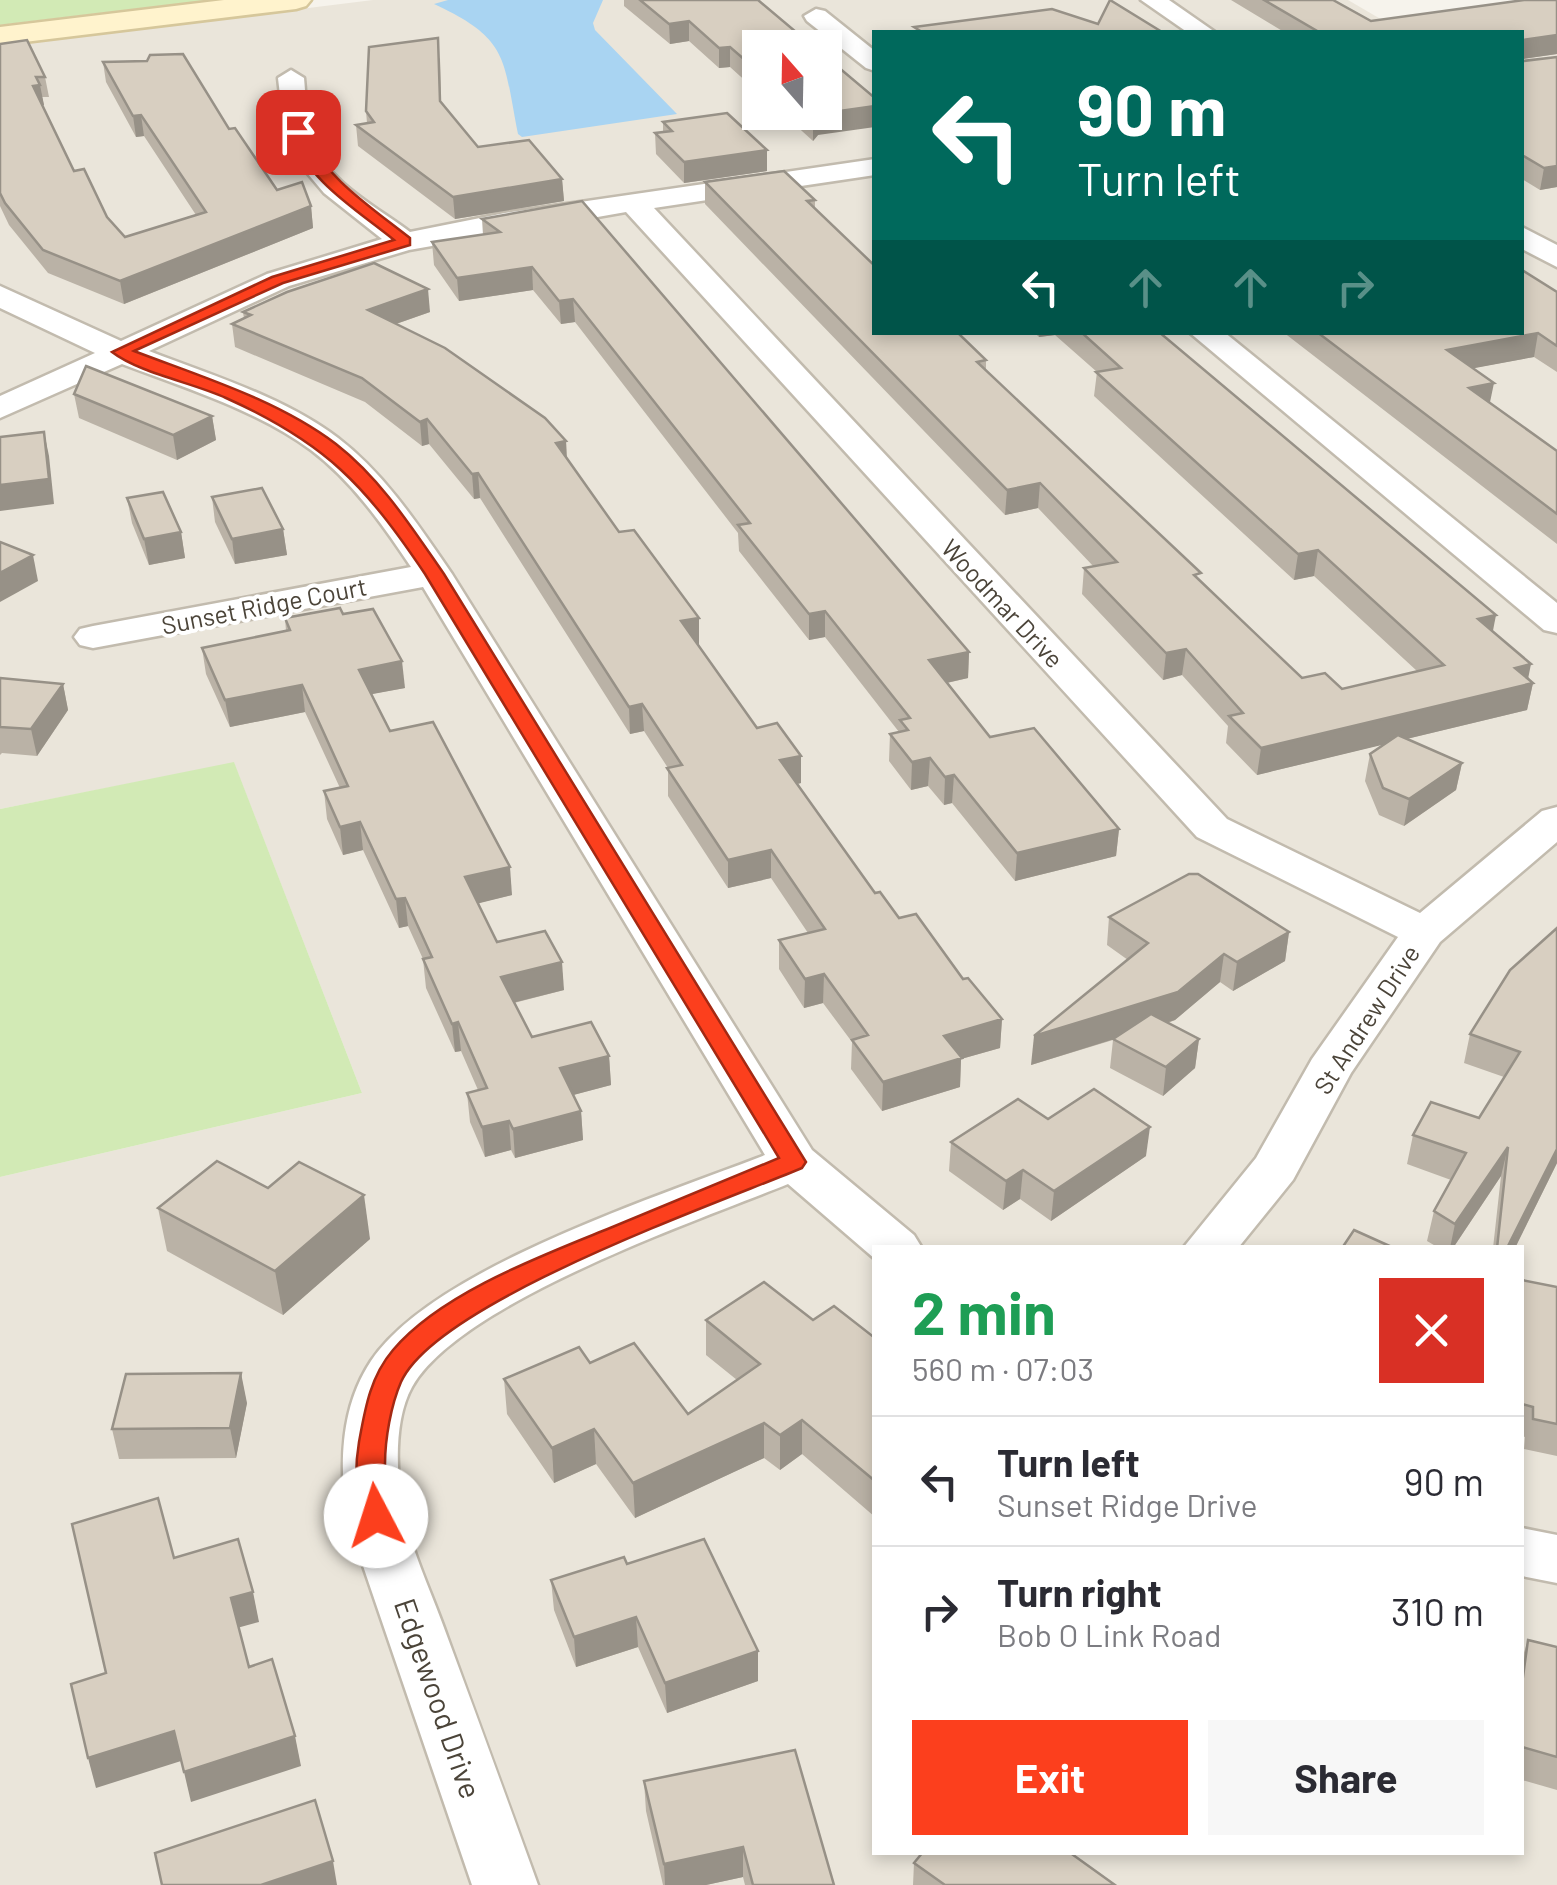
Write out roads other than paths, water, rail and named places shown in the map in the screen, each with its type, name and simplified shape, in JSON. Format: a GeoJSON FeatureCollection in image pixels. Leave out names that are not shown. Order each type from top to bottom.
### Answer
{"type":"FeatureCollection","features":[{"type":"Feature","properties":{"kind":"street"},"geometry":{"type":"LineString","coordinates":[[0,36],[296,0]]}},
{"type":"Feature","properties":{"kind":"street"},"geometry":{"type":"LineString","coordinates":[[1153,0],[1200,30]]}},
{"type":"Feature","properties":{"kind":"street"},"geometry":{"type":"LineString","coordinates":[[816,16],[872,61]]}},
{"type":"Feature","properties":{"kind":"street"},"geometry":{"type":"LineString","coordinates":[[291,78],[298,132],[313,164],[337,189],[404,242]]}},
{"type":"Feature","properties":{"kind":"street"},"geometry":{"type":"LineString","coordinates":[[0,408],[278,280],[404,242],[872,167]]}},
{"type":"Feature","properties":{"kind":"street","name":"Woodmar Drive"},"geometry":{"type":"LineString","coordinates":[[634,204],[1212,828],[1424,932]]}},
{"type":"Feature","properties":{"kind":"street"},"geometry":{"type":"LineString","coordinates":[[1524,232],[1557,223]]}},
{"type":"Feature","properties":{"kind":"street"},"geometry":{"type":"LineString","coordinates":[[1524,234],[1557,258]]}},
{"type":"Feature","properties":{"kind":"street"},"geometry":{"type":"LineString","coordinates":[[0,295],[36,316],[231,394],[330,448],[388,506],[434,574],[794,1162],[892,1245]]}},
{"type":"Feature","properties":{"kind":"street"},"geometry":{"type":"LineString","coordinates":[[1208,335],[1557,622]]}},
{"type":"Feature","properties":{"kind":"street","name":"Sunset Ridge Court"},"geometry":{"type":"LineString","coordinates":[[94,637],[434,574]]}},
{"type":"Feature","properties":{"kind":"street","name":"St Andrew Drive"},"geometry":{"type":"LineString","coordinates":[[1210,1245],[1274,1168],[1329,1070],[1424,932],[1557,820]]}},
{"type":"Feature","properties":{"kind":"street","name":"Edgewood Drive"},"geometry":{"type":"LineString","coordinates":[[505,1885],[376,1516],[370,1461],[389,1378],[417,1344],[483,1296],[543,1266],[794,1162]]}},
{"type":"Feature","properties":{"kind":"street"},"geometry":{"type":"LineString","coordinates":[[1524,1552],[1557,1560]]}},
{"type":"Feature","properties":{"kind":"water"},"geometry":{"type":"Polygon","coordinates":[[[448,0],[603,0],[593,23],[595,30],[677,114],[522,137],[518,134],[499,54],[477,29],[434,4],[448,0]]]}}]}
